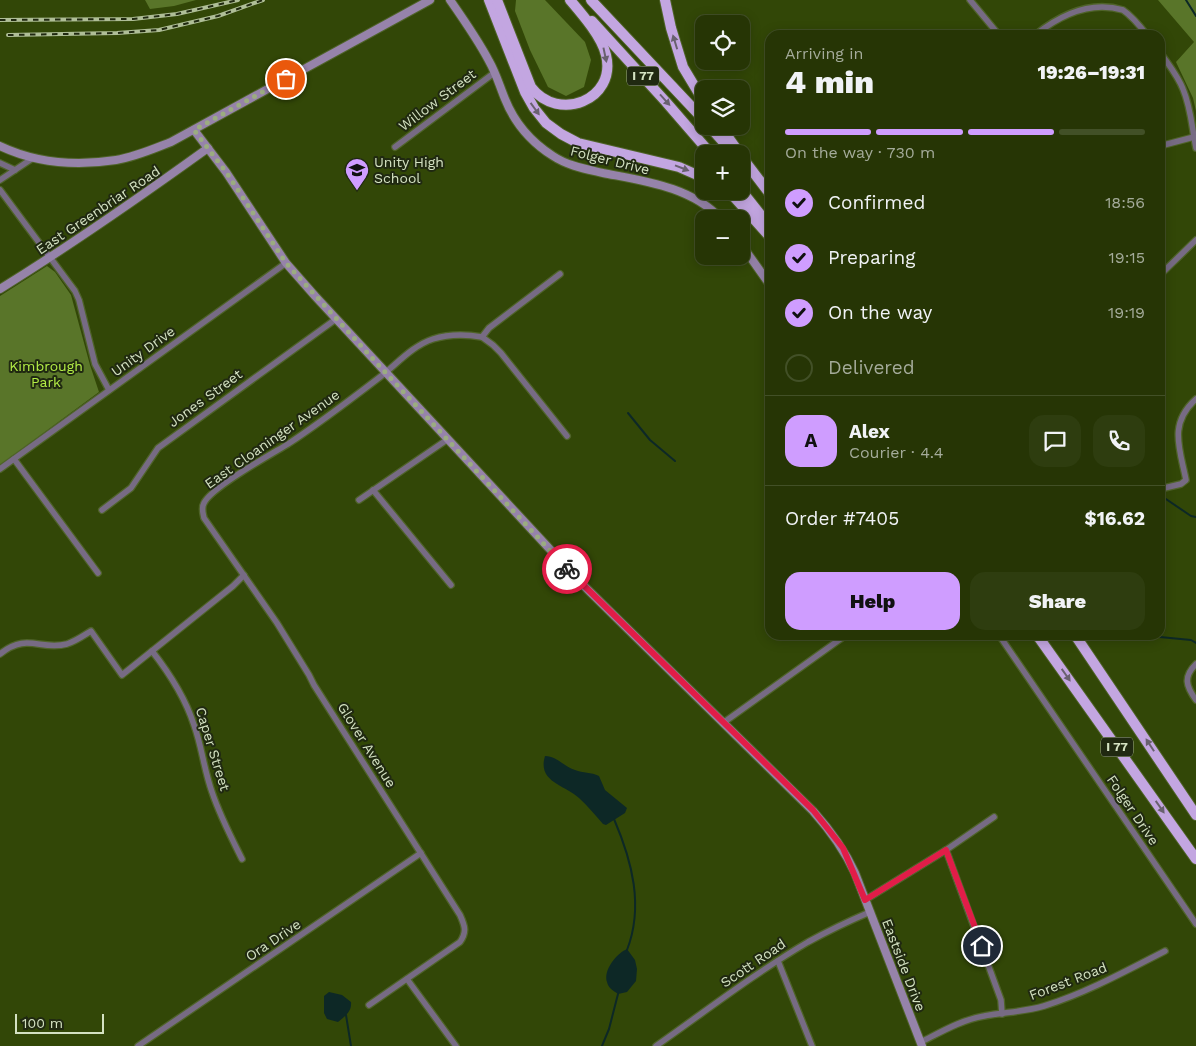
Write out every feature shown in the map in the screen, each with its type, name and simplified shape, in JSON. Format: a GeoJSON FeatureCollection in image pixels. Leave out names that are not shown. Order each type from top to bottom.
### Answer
{"type":"FeatureCollection","features":[{"type":"Feature","properties":{"kind":"highway"},"geometry":{"type":"LineString","coordinates":[[489,0],[524,92],[546,123],[578,143],[679,167],[695,174]]}},
{"type":"Feature","properties":{"kind":"highway"},"geometry":{"type":"LineString","coordinates":[[497,0],[530,87],[546,102],[572,105],[585,101],[596,92],[603,81],[607,68],[606,55],[601,42],[571,0]]}},
{"type":"Feature","properties":{"kind":"highway","name":"I 77"},"geometry":{"type":"LineString","coordinates":[[571,0],[703,145]]}},
{"type":"Feature","properties":{"kind":"highway","name":"I 77"},"geometry":{"type":"LineString","coordinates":[[591,0],[695,110]]}},
{"type":"Feature","properties":{"kind":"highway"},"geometry":{"type":"LineString","coordinates":[[665,0],[683,67],[695,87]]}},
{"type":"Feature","properties":{"kind":"highway"},"geometry":{"type":"LineString","coordinates":[[717,135],[726,145]]}},
{"type":"Feature","properties":{"kind":"highway"},"geometry":{"type":"LineString","coordinates":[[750,168],[765,188]]}},
{"type":"Feature","properties":{"kind":"highway"},"geometry":{"type":"LineString","coordinates":[[750,172],[765,188]]}},
{"type":"Feature","properties":{"kind":"highway"},"geometry":{"type":"LineString","coordinates":[[737,200],[765,231]]}},
{"type":"Feature","properties":{"kind":"highway"},"geometry":{"type":"LineString","coordinates":[[749,200],[765,220]]}},
{"type":"Feature","properties":{"kind":"highway","name":"I 77"},"geometry":{"type":"LineString","coordinates":[[1042,640],[1196,859]]}},
{"type":"Feature","properties":{"kind":"highway","name":"I 77"},"geometry":{"type":"LineString","coordinates":[[1078,640],[1196,815]]}},
{"type":"Feature","properties":{"kind":"street"},"geometry":{"type":"LineString","coordinates":[[0,146],[14,153],[33,158],[70,162],[118,160],[171,142],[430,0]]}},
{"type":"Feature","properties":{"kind":"street","name":"Folger Drive"},"geometry":{"type":"LineString","coordinates":[[450,0],[473,32],[490,63],[516,122],[526,134],[552,155],[578,167],[657,184],[684,193],[711,210]]}},
{"type":"Feature","properties":{"kind":"street"},"geometry":{"type":"LineString","coordinates":[[970,0],[995,30]]}},
{"type":"Feature","properties":{"kind":"street"},"geometry":{"type":"LineString","coordinates":[[1041,30],[1068,9],[1096,0],[1118,6],[1143,30]]}},
{"type":"Feature","properties":{"kind":"street"},"geometry":{"type":"LineString","coordinates":[[1165,59],[1177,76],[1183,89],[1188,104],[1196,148]]}},
{"type":"Feature","properties":{"kind":"street","name":"Willow Street"},"geometry":{"type":"LineString","coordinates":[[395,147],[494,73]]}},
{"type":"Feature","properties":{"kind":"street","name":"Eastside Drive"},"geometry":{"type":"LineString","coordinates":[[194,130],[255,213],[286,263],[336,319],[584,586],[813,810],[843,848],[849,860],[922,1044]]}},
{"type":"Feature","properties":{"kind":"street"},"geometry":{"type":"LineString","coordinates":[[1165,145],[1194,137]]}},
{"type":"Feature","properties":{"kind":"street","name":"East Greenbriar Road"},"geometry":{"type":"LineString","coordinates":[[0,290],[130,205],[208,148]]}},
{"type":"Feature","properties":{"kind":"street"},"geometry":{"type":"LineString","coordinates":[[0,180],[33,158]]}},
{"type":"Feature","properties":{"kind":"street"},"geometry":{"type":"LineString","coordinates":[[0,164],[15,170]]}},
{"type":"Feature","properties":{"kind":"street"},"geometry":{"type":"LineString","coordinates":[[0,190],[75,291],[95,364],[109,390]]}},
{"type":"Feature","properties":{"kind":"street"},"geometry":{"type":"LineString","coordinates":[[1165,270],[1196,240]]}},
{"type":"Feature","properties":{"kind":"street"},"geometry":{"type":"LineString","coordinates":[[750,257],[765,278]]}},
{"type":"Feature","properties":{"kind":"street","name":"Unity Drive"},"geometry":{"type":"LineString","coordinates":[[0,469],[286,263]]}},
{"type":"Feature","properties":{"kind":"street"},"geometry":{"type":"LineString","coordinates":[[560,274],[489,328],[482,337],[501,353],[567,436]]}},
{"type":"Feature","properties":{"kind":"street","name":"Jones Street"},"geometry":{"type":"LineString","coordinates":[[102,510],[131,488],[158,448],[336,319]]}},
{"type":"Feature","properties":{"kind":"street","name":"East Cloaninger Avenue"},"geometry":{"type":"LineString","coordinates":[[244,575],[204,518],[202,511],[204,504],[222,486],[298,438],[386,373],[417,347],[451,335],[466,334],[482,337]]}},
{"type":"Feature","properties":{"kind":"street"},"geometry":{"type":"LineString","coordinates":[[1165,488],[1181,484],[1186,480],[1177,443],[1179,428],[1184,414],[1196,399]]}},
{"type":"Feature","properties":{"kind":"street"},"geometry":{"type":"LineString","coordinates":[[359,500],[448,439]]}},
{"type":"Feature","properties":{"kind":"street"},"geometry":{"type":"LineString","coordinates":[[14,459],[98,573]]}},
{"type":"Feature","properties":{"kind":"street"},"geometry":{"type":"LineString","coordinates":[[373,490],[451,585]]}},
{"type":"Feature","properties":{"kind":"street"},"geometry":{"type":"LineString","coordinates":[[0,654],[13,645],[27,642],[53,645],[67,644],[80,639],[91,630],[122,676],[244,575]]}},
{"type":"Feature","properties":{"kind":"street","name":"Glover Avenue"},"geometry":{"type":"LineString","coordinates":[[244,575],[277,623],[314,685],[460,915],[465,931],[460,942],[407,979]]}},
{"type":"Feature","properties":{"kind":"street"},"geometry":{"type":"LineString","coordinates":[[723,723],[839,640]]}},
{"type":"Feature","properties":{"kind":"street","name":"Folger Drive"},"geometry":{"type":"LineString","coordinates":[[1002,640],[1196,924]]}},
{"type":"Feature","properties":{"kind":"street","name":"Caper Street"},"geometry":{"type":"LineString","coordinates":[[152,651],[170,674],[184,699],[195,726],[211,790],[224,826],[242,859]]}},
{"type":"Feature","properties":{"kind":"street"},"geometry":{"type":"LineString","coordinates":[[1196,664],[1189,672],[1187,681],[1190,691],[1196,700]]}},
{"type":"Feature","properties":{"kind":"street"},"geometry":{"type":"LineString","coordinates":[[865,900],[946,850],[994,817]]}},
{"type":"Feature","properties":{"kind":"street"},"geometry":{"type":"LineString","coordinates":[[946,850],[1002,1000],[1002,1014]]}},
{"type":"Feature","properties":{"kind":"street","name":"Ora Drive"},"geometry":{"type":"LineString","coordinates":[[138,1046],[421,853]]}},
{"type":"Feature","properties":{"kind":"street","name":"Scott Road"},"geometry":{"type":"LineString","coordinates":[[656,1046],[778,961],[830,930],[870,912]]}},
{"type":"Feature","properties":{"kind":"street","name":"Forest Road"},"geometry":{"type":"LineString","coordinates":[[922,1044],[969,1020],[983,1016],[1026,1011],[1055,1002],[1122,973],[1165,951]]}},
{"type":"Feature","properties":{"kind":"street"},"geometry":{"type":"LineString","coordinates":[[778,961],[812,1046]]}},
{"type":"Feature","properties":{"kind":"street"},"geometry":{"type":"LineString","coordinates":[[369,1005],[407,979],[456,1046]]}},
{"type":"Feature","properties":{"kind":"green space"},"geometry":{"type":"Polygon","coordinates":[[[145,0],[196,0],[174,6],[150,9],[145,0]]]}},
{"type":"Feature","properties":{"kind":"green space"},"geometry":{"type":"Polygon","coordinates":[[[516,0],[545,0],[585,42],[591,60],[584,87],[566,96],[548,87],[530,50],[515,11],[516,0]]]}},
{"type":"Feature","properties":{"kind":"green space"},"geometry":{"type":"Polygon","coordinates":[[[1158,0],[1196,0],[1196,111],[1193,98],[1176,62],[1194,42],[1158,0]]]}},
{"type":"Feature","properties":{"kind":"green space","name":"Kimbrough Park"},"geometry":{"type":"Polygon","coordinates":[[[47,266],[55,272],[71,295],[99,392],[0,465],[0,296],[47,266]]]}},
{"type":"Feature","properties":{"kind":"water"},"geometry":{"type":"Polygon","coordinates":[[[545,756],[553,758],[571,769],[599,776],[605,790],[627,808],[625,813],[606,825],[603,824],[579,798],[549,777],[545,772],[545,756]]]}},
{"type":"Feature","properties":{"kind":"water"},"geometry":{"type":"Polygon","coordinates":[[[627,949],[635,960],[637,969],[636,981],[627,992],[618,994],[608,984],[607,972],[615,958],[627,949]]]}},
{"type":"Feature","properties":{"kind":"water"},"geometry":{"type":"Polygon","coordinates":[[[329,992],[342,995],[351,1002],[349,1011],[338,1022],[327,1019],[324,1013],[324,996],[329,992]]]}},
{"type":"Feature","properties":{"kind":"waterway"},"geometry":{"type":"LineString","coordinates":[[1186,0],[1196,16]]}},
{"type":"Feature","properties":{"kind":"waterway"},"geometry":{"type":"LineString","coordinates":[[628,413],[650,440],[675,461]]}},
{"type":"Feature","properties":{"kind":"waterway"},"geometry":{"type":"LineString","coordinates":[[1165,498],[1191,516],[1196,517]]}},
{"type":"Feature","properties":{"kind":"waterway"},"geometry":{"type":"LineString","coordinates":[[1165,638],[1191,640],[1196,643]]}},
{"type":"Feature","properties":{"kind":"waterway"},"geometry":{"type":"LineString","coordinates":[[614,819],[631,867],[634,884],[635,917],[627,950]]}},
{"type":"Feature","properties":{"kind":"waterway"},"geometry":{"type":"LineString","coordinates":[[602,1046],[609,1029],[618,994]]}},
{"type":"Feature","properties":{"kind":"waterway"},"geometry":{"type":"LineString","coordinates":[[346,1015],[351,1046]]}},
{"type":"Feature","properties":{"kind":"railway"},"geometry":{"type":"LineString","coordinates":[[0,20],[133,19],[177,14],[238,0]]}},
{"type":"Feature","properties":{"kind":"railway"},"geometry":{"type":"LineString","coordinates":[[8,35],[117,33],[159,30],[218,16],[263,0]]}},
{"type":"Feature","properties":{"kind":"way so far"},"geometry":{"type":"LineString","coordinates":[[286,79],[194,130],[255,213],[286,263],[567,569]]}},
{"type":"Feature","properties":{"kind":"place","name":"Unity High School"},"geometry":{"type":"Point","coordinates":[357,191]}},
{"type":"Feature","properties":{"kind":"route"},"geometry":{"type":"LineString","coordinates":[[567,569],[813,810],[843,848],[865,900],[946,850],[982,946]]}}]}
